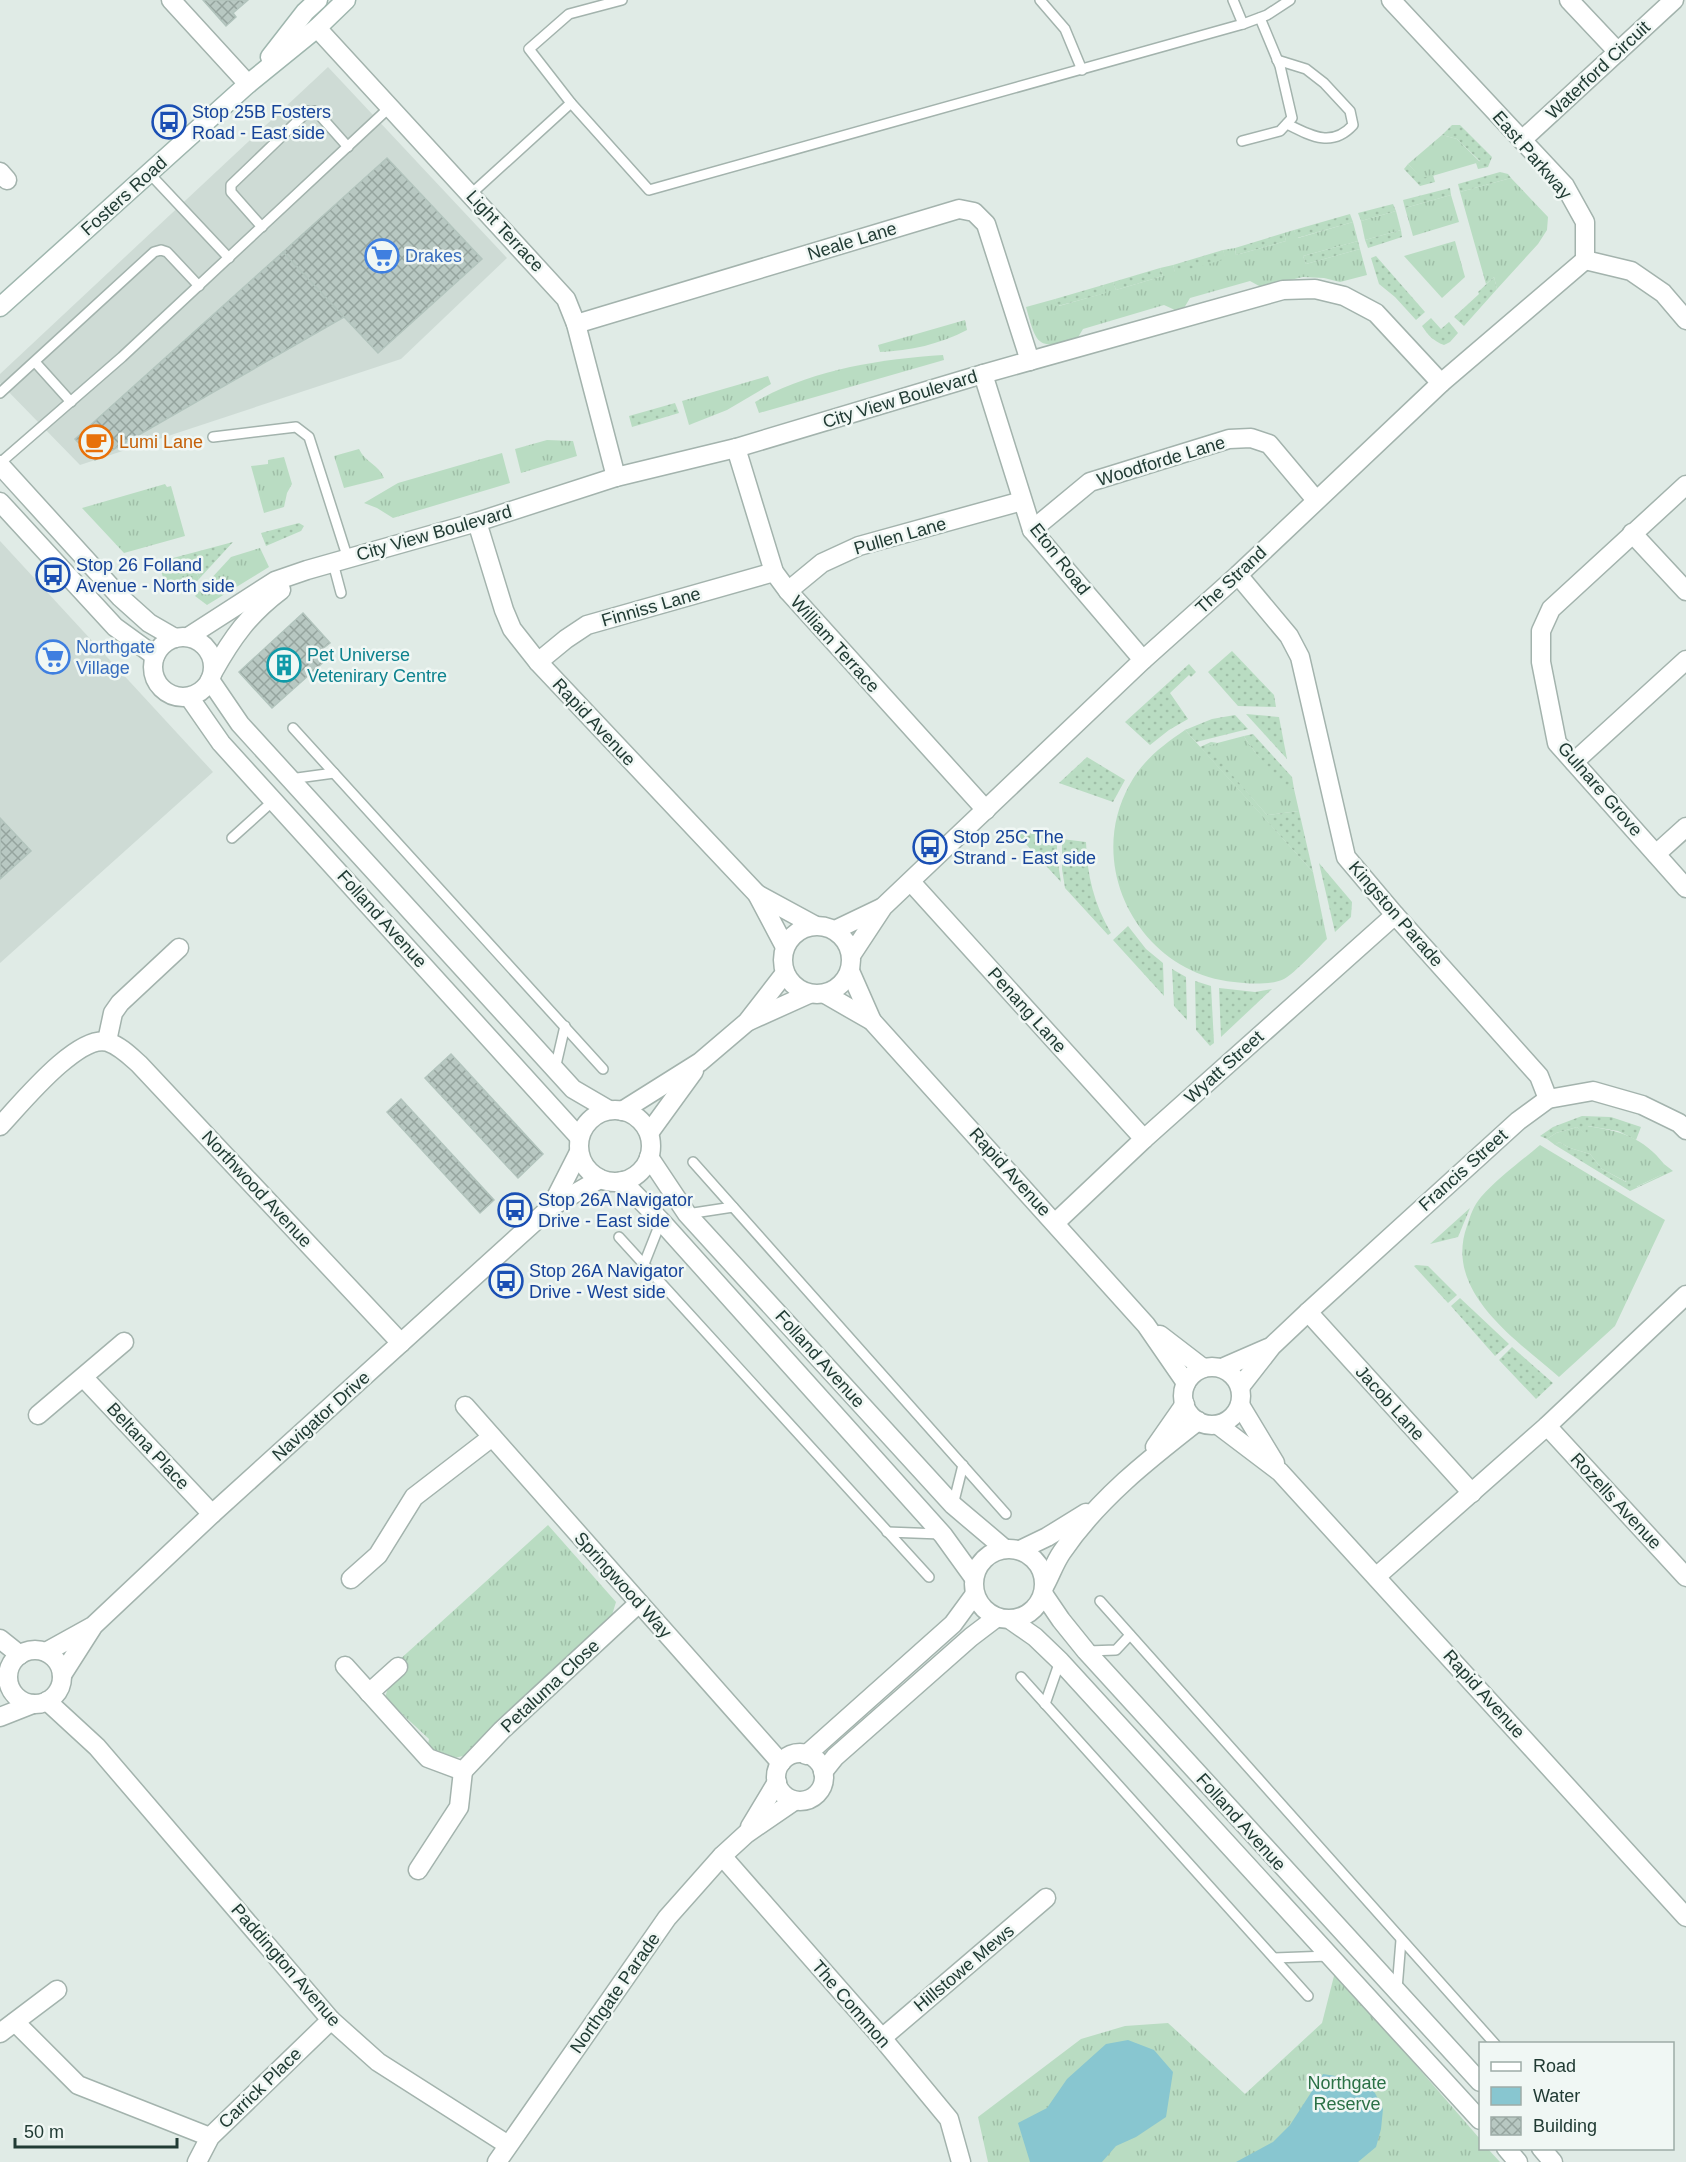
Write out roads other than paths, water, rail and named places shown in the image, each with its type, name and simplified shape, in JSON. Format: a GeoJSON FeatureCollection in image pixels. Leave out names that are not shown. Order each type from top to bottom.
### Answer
{"type":"FeatureCollection","features":[{"type":"Feature","properties":{"kind":"street"},"geometry":{"type":"LineString","coordinates":[[171,0],[248,84]]}},
{"type":"Feature","properties":{"kind":"street","name":"Fosters Road"},"geometry":{"type":"LineString","coordinates":[[248,84],[305,12],[318,0]]}},
{"type":"Feature","properties":{"kind":"street","name":"Fosters Road"},"geometry":{"type":"LineString","coordinates":[[0,307],[248,84],[317,28],[346,0]]}},
{"type":"Feature","properties":{"kind":"street","name":"East Parkway"},"geometry":{"type":"LineString","coordinates":[[1391,0],[1565,186],[1585,222],[1585,260]]}},
{"type":"Feature","properties":{"kind":"street"},"geometry":{"type":"LineString","coordinates":[[1569,0],[1618,52]]}},
{"type":"Feature","properties":{"kind":"street","name":"Waterford Circuit"},"geometry":{"type":"LineString","coordinates":[[1522,140],[1674,0]]}},
{"type":"Feature","properties":{"kind":"street","name":"Light Terrace"},"geometry":{"type":"LineString","coordinates":[[317,28],[566,299],[576,324],[616,477]]}},
{"type":"Feature","properties":{"kind":"street","name":"Neale Lane"},"geometry":{"type":"LineString","coordinates":[[576,324],[959,209],[974,212],[986,224],[1030,361]]}},
{"type":"Feature","properties":{"kind":"street"},"geometry":{"type":"LineString","coordinates":[[1585,260],[1631,271],[1663,294],[1686,320]]}},
{"type":"Feature","properties":{"kind":"street","name":"The Strand"},"geometry":{"type":"LineString","coordinates":[[835,930],[883,907],[1441,382],[1585,260]]}},
{"type":"Feature","properties":{"kind":"street","name":"City View Boulevard"},"geometry":{"type":"LineString","coordinates":[[182,637],[275,581],[477,522],[616,477],[736,448],[983,374],[1283,290],[1315,289],[1344,296],[1376,313],[1441,382]]}},
{"type":"Feature","properties":{"kind":"street","name":"Eton Road"},"geometry":{"type":"LineString","coordinates":[[983,374],[1032,530],[1143,660]]}},
{"type":"Feature","properties":{"kind":"street","name":"Woodforde Lane"},"geometry":{"type":"LineString","coordinates":[[1032,530],[1090,482],[1229,439],[1251,438],[1269,444],[1316,500]]}},
{"type":"Feature","properties":{"kind":"street","name":"William Terrace"},"geometry":{"type":"LineString","coordinates":[[736,448],[774,572],[788,591],[986,810]]}},
{"type":"Feature","properties":{"kind":"street"},"geometry":{"type":"LineString","coordinates":[[0,464],[120,597],[149,623],[182,637],[197,640],[210,653],[212,676],[198,694],[189,697],[169,694],[161,688],[153,670],[155,656],[162,645],[182,637]]}},
{"type":"Feature","properties":{"kind":"street","name":"Gulnare Grove"},"geometry":{"type":"LineString","coordinates":[[1686,485],[1551,609],[1541,632],[1541,662],[1557,743],[1686,888]]}},
{"type":"Feature","properties":{"kind":"street","name":"Pullen Lane"},"geometry":{"type":"LineString","coordinates":[[788,591],[822,563],[859,546],[1022,501]]}},
{"type":"Feature","properties":{"kind":"street"},"geometry":{"type":"LineString","coordinates":[[0,502],[115,627],[155,656]]}},
{"type":"Feature","properties":{"kind":"street","name":"Rapid Avenue"},"geometry":{"type":"LineString","coordinates":[[477,522],[512,629],[538,662],[757,894],[785,947]]}},
{"type":"Feature","properties":{"kind":"street"},"geometry":{"type":"LineString","coordinates":[[1632,533],[1686,591]]}},
{"type":"Feature","properties":{"kind":"street","name":"City View Boulevard"},"geometry":{"type":"LineString","coordinates":[[212,676],[232,637],[262,604],[284,588],[340,561]]}},
{"type":"Feature","properties":{"kind":"street","name":"Finniss Lane"},"geometry":{"type":"LineString","coordinates":[[538,662],[566,639],[587,626],[774,572]]}},
{"type":"Feature","properties":{"kind":"street","name":"Kingston Parade"},"geometry":{"type":"LineString","coordinates":[[1238,575],[1289,636],[1300,657],[1346,857],[1539,1076],[1548,1099]]}},
{"type":"Feature","properties":{"kind":"street"},"geometry":{"type":"LineString","coordinates":[[1574,762],[1686,660]]}},
{"type":"Feature","properties":{"kind":"street","name":"Folland Avenue"},"geometry":{"type":"LineString","coordinates":[[212,676],[240,724],[573,1089],[615,1111]]}},
{"type":"Feature","properties":{"kind":"street","name":"Folland Avenue"},"geometry":{"type":"LineString","coordinates":[[189,697],[221,743],[579,1145]]}},
{"type":"Feature","properties":{"kind":"street"},"geometry":{"type":"LineString","coordinates":[[1656,854],[1686,827]]}},
{"type":"Feature","properties":{"kind":"street","name":"Penang Lane"},"geometry":{"type":"LineString","coordinates":[[910,882],[1144,1139]]}},
{"type":"Feature","properties":{"kind":"street","name":"Rapid Avenue"},"geometry":{"type":"LineString","coordinates":[[757,894],[814,925]]}},
{"type":"Feature","properties":{"kind":"street","name":"The Strand"},"geometry":{"type":"LineString","coordinates":[[851,963],[883,907]]}},
{"type":"Feature","properties":{"kind":"street","name":"Wyatt Street"},"geometry":{"type":"LineString","coordinates":[[1055,1222],[1144,1139],[1395,915]]}},
{"type":"Feature","properties":{"kind":"street"},"geometry":{"type":"LineString","coordinates":[[747,1022],[817,994],[836,990],[845,982],[851,963],[843,937],[835,930],[814,925],[796,932],[785,947],[783,956],[785,973],[790,982],[799,990],[817,994]]}},
{"type":"Feature","properties":{"kind":"street"},"geometry":{"type":"LineString","coordinates":[[0,1126],[47,1075],[79,1048],[106,1041],[113,1013],[120,1003],[179,948]]}},
{"type":"Feature","properties":{"kind":"street","name":"Rapid Avenue"},"geometry":{"type":"LineString","coordinates":[[851,963],[872,1021]]}},
{"type":"Feature","properties":{"kind":"street"},"geometry":{"type":"LineString","coordinates":[[615,1111],[633,1115],[642,1123],[649,1133],[651,1145],[649,1157],[643,1169],[634,1177],[611,1182],[600,1179],[586,1168],[579,1145],[585,1125],[596,1115],[615,1111],[700,1062],[747,1022],[785,973]]}},
{"type":"Feature","properties":{"kind":"street","name":"Rapid Avenue"},"geometry":{"type":"LineString","coordinates":[[817,994],[872,1021],[1146,1325],[1186,1383]]}},
{"type":"Feature","properties":{"kind":"street","name":"Northwood Avenue"},"geometry":{"type":"LineString","coordinates":[[106,1041],[122,1049],[139,1064],[401,1343]]}},
{"type":"Feature","properties":{"kind":"street"},"geometry":{"type":"LineString","coordinates":[[649,1133],[700,1062]]}},
{"type":"Feature","properties":{"kind":"street","name":"Francis Street"},"geometry":{"type":"LineString","coordinates":[[1240,1387],[1272,1346],[1308,1312],[1518,1120],[1548,1099],[1593,1091],[1642,1105],[1679,1123],[1686,1130]]}},
{"type":"Feature","properties":{"kind":"street","name":"Navigator Drive"},"geometry":{"type":"LineString","coordinates":[[551,1208],[579,1145]]}},
{"type":"Feature","properties":{"kind":"street","name":"Folland Avenue"},"geometry":{"type":"LineString","coordinates":[[649,1157],[687,1214],[953,1505],[1012,1550]]}},
{"type":"Feature","properties":{"kind":"street","name":"Navigator Drive"},"geometry":{"type":"LineString","coordinates":[[51,1692],[93,1626],[212,1514],[551,1208],[600,1179]]}},
{"type":"Feature","properties":{"kind":"street","name":"Folland Avenue"},"geometry":{"type":"LineString","coordinates":[[622,1181],[661,1221],[943,1535],[974,1586]]}},
{"type":"Feature","properties":{"kind":"street"},"geometry":{"type":"LineString","coordinates":[[1377,1576],[1547,1426],[1686,1295]]}},
{"type":"Feature","properties":{"kind":"street","name":"Jacob Lane"},"geometry":{"type":"LineString","coordinates":[[1308,1312],[1472,1493]]}},
{"type":"Feature","properties":{"kind":"street","name":"Rapid Avenue"},"geometry":{"type":"LineString","coordinates":[[1146,1325],[1203,1368]]}},
{"type":"Feature","properties":{"kind":"street"},"geometry":{"type":"LineString","coordinates":[[38,1415],[124,1342]]}},
{"type":"Feature","properties":{"kind":"street","name":"Francis Street"},"geometry":{"type":"LineString","coordinates":[[1222,1368],[1272,1346]]}},
{"type":"Feature","properties":{"kind":"street"},"geometry":{"type":"LineString","coordinates":[[1203,1368],[1222,1368],[1230,1373],[1240,1387],[1242,1395],[1240,1406],[1227,1421],[1218,1425],[1208,1425],[1198,1421],[1190,1414],[1185,1404],[1183,1394],[1186,1383],[1193,1374],[1203,1368]]}},
{"type":"Feature","properties":{"kind":"street","name":"Beltana Place"},"geometry":{"type":"LineString","coordinates":[[84,1378],[212,1514]]}},
{"type":"Feature","properties":{"kind":"street"},"geometry":{"type":"LineString","coordinates":[[1146,1461],[1185,1404]]}},
{"type":"Feature","properties":{"kind":"street","name":"Springwood Way"},"geometry":{"type":"LineString","coordinates":[[465,1406],[781,1763]]}},
{"type":"Feature","properties":{"kind":"street","name":"Rapid Avenue"},"geometry":{"type":"LineString","coordinates":[[1240,1406],[1280,1472]]}},
{"type":"Feature","properties":{"kind":"street"},"geometry":{"type":"LineString","coordinates":[[823,1772],[835,1757],[971,1637],[1004,1619],[1032,1613],[1061,1553],[1097,1507],[1146,1461],[1198,1421]]}},
{"type":"Feature","properties":{"kind":"street","name":"Rapid Avenue"},"geometry":{"type":"LineString","coordinates":[[1218,1425],[1280,1472],[1686,1917]]}},
{"type":"Feature","properties":{"kind":"street","name":"Rozells Avenue"},"geometry":{"type":"LineString","coordinates":[[1547,1426],[1686,1577]]}},
{"type":"Feature","properties":{"kind":"street"},"geometry":{"type":"LineString","coordinates":[[351,1579],[378,1555],[414,1497],[492,1437]]}},
{"type":"Feature","properties":{"kind":"street"},"geometry":{"type":"LineString","coordinates":[[806,1755],[953,1624],[974,1586],[980,1564],[991,1554],[1012,1550],[1047,1537],[1097,1507]]}},
{"type":"Feature","properties":{"kind":"street"},"geometry":{"type":"LineString","coordinates":[[1012,1550],[1033,1558],[1042,1570],[1044,1590]]}},
{"type":"Feature","properties":{"kind":"street"},"geometry":{"type":"LineString","coordinates":[[974,1586],[982,1608],[1004,1619]]}},
{"type":"Feature","properties":{"kind":"street","name":"Folland Avenue"},"geometry":{"type":"LineString","coordinates":[[1044,1590],[1061,1620],[1086,1652],[1479,2081]]}},
{"type":"Feature","properties":{"kind":"street","name":"Petaluma Close"},"geometry":{"type":"LineString","coordinates":[[463,1771],[501,1730],[639,1603]]}},
{"type":"Feature","properties":{"kind":"street","name":"Folland Avenue"},"geometry":{"type":"LineString","coordinates":[[1004,1619],[1035,1637],[1060,1661],[1479,2119]]}},
{"type":"Feature","properties":{"kind":"street","name":"Navigator Drive"},"geometry":{"type":"LineString","coordinates":[[46,1652],[93,1626]]}},
{"type":"Feature","properties":{"kind":"street"},"geometry":{"type":"LineString","coordinates":[[0,1639],[15,1662]]}},
{"type":"Feature","properties":{"kind":"street"},"geometry":{"type":"LineString","coordinates":[[0,1650],[15,1662]]}},
{"type":"Feature","properties":{"kind":"street"},"geometry":{"type":"LineString","coordinates":[[33,1650],[46,1652],[58,1662],[51,1692],[21,1700],[6,1697],[15,1662],[33,1650]]}},
{"type":"Feature","properties":{"kind":"street"},"geometry":{"type":"LineString","coordinates":[[345,1666],[428,1758],[463,1771],[459,1807],[418,1870]]}},
{"type":"Feature","properties":{"kind":"street"},"geometry":{"type":"LineString","coordinates":[[369,1693],[398,1667]]}},
{"type":"Feature","properties":{"kind":"street"},"geometry":{"type":"LineString","coordinates":[[0,1717],[51,1692]]}},
{"type":"Feature","properties":{"kind":"street","name":"Paddington Avenue"},"geometry":{"type":"LineString","coordinates":[[51,1692],[331,2019],[378,2062],[508,2145]]}},
{"type":"Feature","properties":{"kind":"street"},"geometry":{"type":"LineString","coordinates":[[792,1755],[806,1755],[817,1761],[823,1772],[819,1792],[808,1800],[794,1801],[786,1797],[777,1782],[777,1772],[781,1763],[792,1755]]}},
{"type":"Feature","properties":{"kind":"street","name":"Northgate Parade"},"geometry":{"type":"LineString","coordinates":[[746,1834],[777,1782]]}},
{"type":"Feature","properties":{"kind":"street","name":"Northgate Parade"},"geometry":{"type":"LineString","coordinates":[[496,2162],[667,1918],[746,1834],[794,1801]]}},
{"type":"Feature","properties":{"kind":"street","name":"The Common"},"geometry":{"type":"LineString","coordinates":[[722,1857],[882,2038],[949,2119],[961,2162]]}},
{"type":"Feature","properties":{"kind":"street","name":"Hillstowe Mews"},"geometry":{"type":"LineString","coordinates":[[882,2038],[1046,1898]]}},
{"type":"Feature","properties":{"kind":"street"},"geometry":{"type":"LineString","coordinates":[[57,1990],[8,2027],[78,2085],[210,2137]]}},
{"type":"Feature","properties":{"kind":"street","name":"Carrick Place"},"geometry":{"type":"LineString","coordinates":[[197,2162],[210,2137],[331,2019]]}},
{"type":"Feature","properties":{"kind":"street"},"geometry":{"type":"LineString","coordinates":[[1508,2150],[1518,2162]]}},
{"type":"Feature","properties":{"kind":"street"},"geometry":{"type":"LineString","coordinates":[[1543,2150],[1553,2162]]}},
{"type":"Feature","properties":{"kind":"lane"},"geometry":{"type":"LineString","coordinates":[[622,0],[569,14],[529,49],[571,103],[650,190],[1243,24],[1267,15],[1290,0]]}},
{"type":"Feature","properties":{"kind":"lane"},"geometry":{"type":"LineString","coordinates":[[1040,0],[1065,28],[1082,70]]}},
{"type":"Feature","properties":{"kind":"lane"},"geometry":{"type":"LineString","coordinates":[[1233,0],[1243,24]]}},
{"type":"Feature","properties":{"kind":"lane"},"geometry":{"type":"LineString","coordinates":[[1242,141],[1280,131],[1292,118],[1277,60],[1260,18]]}},
{"type":"Feature","properties":{"kind":"lane"},"geometry":{"type":"LineString","coordinates":[[1277,60],[1306,69],[1324,83],[1350,111],[1353,125],[1344,135],[1324,139],[1304,133],[1287,124]]}},
{"type":"Feature","properties":{"kind":"lane"},"geometry":{"type":"LineString","coordinates":[[471,194],[571,103]]}},
{"type":"Feature","properties":{"kind":"lane"},"geometry":{"type":"LineString","coordinates":[[0,464],[199,286],[390,107]]}},
{"type":"Feature","properties":{"kind":"lane"},"geometry":{"type":"LineString","coordinates":[[262,226],[231,192],[231,185],[308,111],[316,111],[348,147]]}},
{"type":"Feature","properties":{"kind":"lane"},"geometry":{"type":"LineString","coordinates":[[150,173],[229,258]]}},
{"type":"Feature","properties":{"kind":"lane"},"geometry":{"type":"LineString","coordinates":[[0,393],[154,252],[161,250],[167,252],[199,286]]}},
{"type":"Feature","properties":{"kind":"lane"},"geometry":{"type":"LineString","coordinates":[[35,362],[71,402]]}},
{"type":"Feature","properties":{"kind":"lane"},"geometry":{"type":"LineString","coordinates":[[213,437],[296,427],[309,437],[340,561],[341,593]]}},
{"type":"Feature","properties":{"kind":"lane"},"geometry":{"type":"LineString","coordinates":[[293,728],[603,1069]]}},
{"type":"Feature","properties":{"kind":"lane"},"geometry":{"type":"LineString","coordinates":[[290,779],[333,773]]}},
{"type":"Feature","properties":{"kind":"lane"},"geometry":{"type":"LineString","coordinates":[[232,838],[273,801]]}},
{"type":"Feature","properties":{"kind":"lane"},"geometry":{"type":"LineString","coordinates":[[555,1069],[565,1026]]}},
{"type":"Feature","properties":{"kind":"lane"},"geometry":{"type":"LineString","coordinates":[[693,1162],[1006,1514]]}},
{"type":"Feature","properties":{"kind":"lane"},"geometry":{"type":"LineString","coordinates":[[687,1214],[733,1207]]}},
{"type":"Feature","properties":{"kind":"lane"},"geometry":{"type":"LineString","coordinates":[[644,1264],[661,1221]]}},
{"type":"Feature","properties":{"kind":"lane"},"geometry":{"type":"LineString","coordinates":[[619,1237],[929,1577]]}},
{"type":"Feature","properties":{"kind":"lane"},"geometry":{"type":"LineString","coordinates":[[953,1505],[963,1465]]}},
{"type":"Feature","properties":{"kind":"lane"},"geometry":{"type":"LineString","coordinates":[[887,1532],[943,1535]]}},
{"type":"Feature","properties":{"kind":"lane"},"geometry":{"type":"LineString","coordinates":[[1100,1600],[1494,2042]]}},
{"type":"Feature","properties":{"kind":"lane"},"geometry":{"type":"LineString","coordinates":[[1086,1652],[1116,1650],[1131,1635]]}},
{"type":"Feature","properties":{"kind":"lane"},"geometry":{"type":"LineString","coordinates":[[1045,1704],[1060,1661]]}},
{"type":"Feature","properties":{"kind":"lane"},"geometry":{"type":"LineString","coordinates":[[1020,1677],[1308,1996]]}},
{"type":"Feature","properties":{"kind":"lane"},"geometry":{"type":"LineString","coordinates":[[1397,1992],[1401,1940]]}},
{"type":"Feature","properties":{"kind":"lane"},"geometry":{"type":"LineString","coordinates":[[1274,1958],[1329,1956]]}},
{"type":"Feature","properties":{"kind":"water"},"geometry":{"type":"Polygon","coordinates":[[[1128,2040],[1154,2050],[1173,2072],[1166,2117],[1136,2137],[1116,2146],[1102,2162],[1030,2162],[1018,2123],[1047,2108],[1067,2079],[1106,2044],[1128,2040]]]}},
{"type":"Feature","properties":{"kind":"water"},"geometry":{"type":"Polygon","coordinates":[[[1323,2074],[1361,2080],[1375,2093],[1383,2109],[1376,2147],[1358,2162],[1236,2162],[1273,2142],[1290,2125],[1323,2074]]]}},
{"type":"Feature","properties":{"kind":"place","name":"Stop 25B Fosters Road - East side"},"geometry":{"type":"Point","coordinates":[169,122]}},
{"type":"Feature","properties":{"kind":"place","name":"Drakes"},"geometry":{"type":"Point","coordinates":[382,256]}},
{"type":"Feature","properties":{"kind":"place","name":"Lumi Lane"},"geometry":{"type":"Point","coordinates":[96,442]}},
{"type":"Feature","properties":{"kind":"place","name":"Stop 26 Folland Avenue - North side"},"geometry":{"type":"Point","coordinates":[53,575]}},
{"type":"Feature","properties":{"kind":"place","name":"Northgate Village"},"geometry":{"type":"Point","coordinates":[53,657]}},
{"type":"Feature","properties":{"kind":"place","name":"Pet Universe Vetenirary Centre"},"geometry":{"type":"Point","coordinates":[284,665]}},
{"type":"Feature","properties":{"kind":"place","name":"Stop 25C The Strand - East side"},"geometry":{"type":"Point","coordinates":[930,847]}},
{"type":"Feature","properties":{"kind":"place","name":"Stop 26A Navigator Drive - East side"},"geometry":{"type":"Point","coordinates":[515,1210]}},
{"type":"Feature","properties":{"kind":"place","name":"Stop 26A Navigator Drive - West side"},"geometry":{"type":"Point","coordinates":[506,1281]}},
{"type":"Feature","properties":{"kind":"park label","name":"Northgate Reserve"},"geometry":{"type":"Point","coordinates":[1347,2093]}}]}
